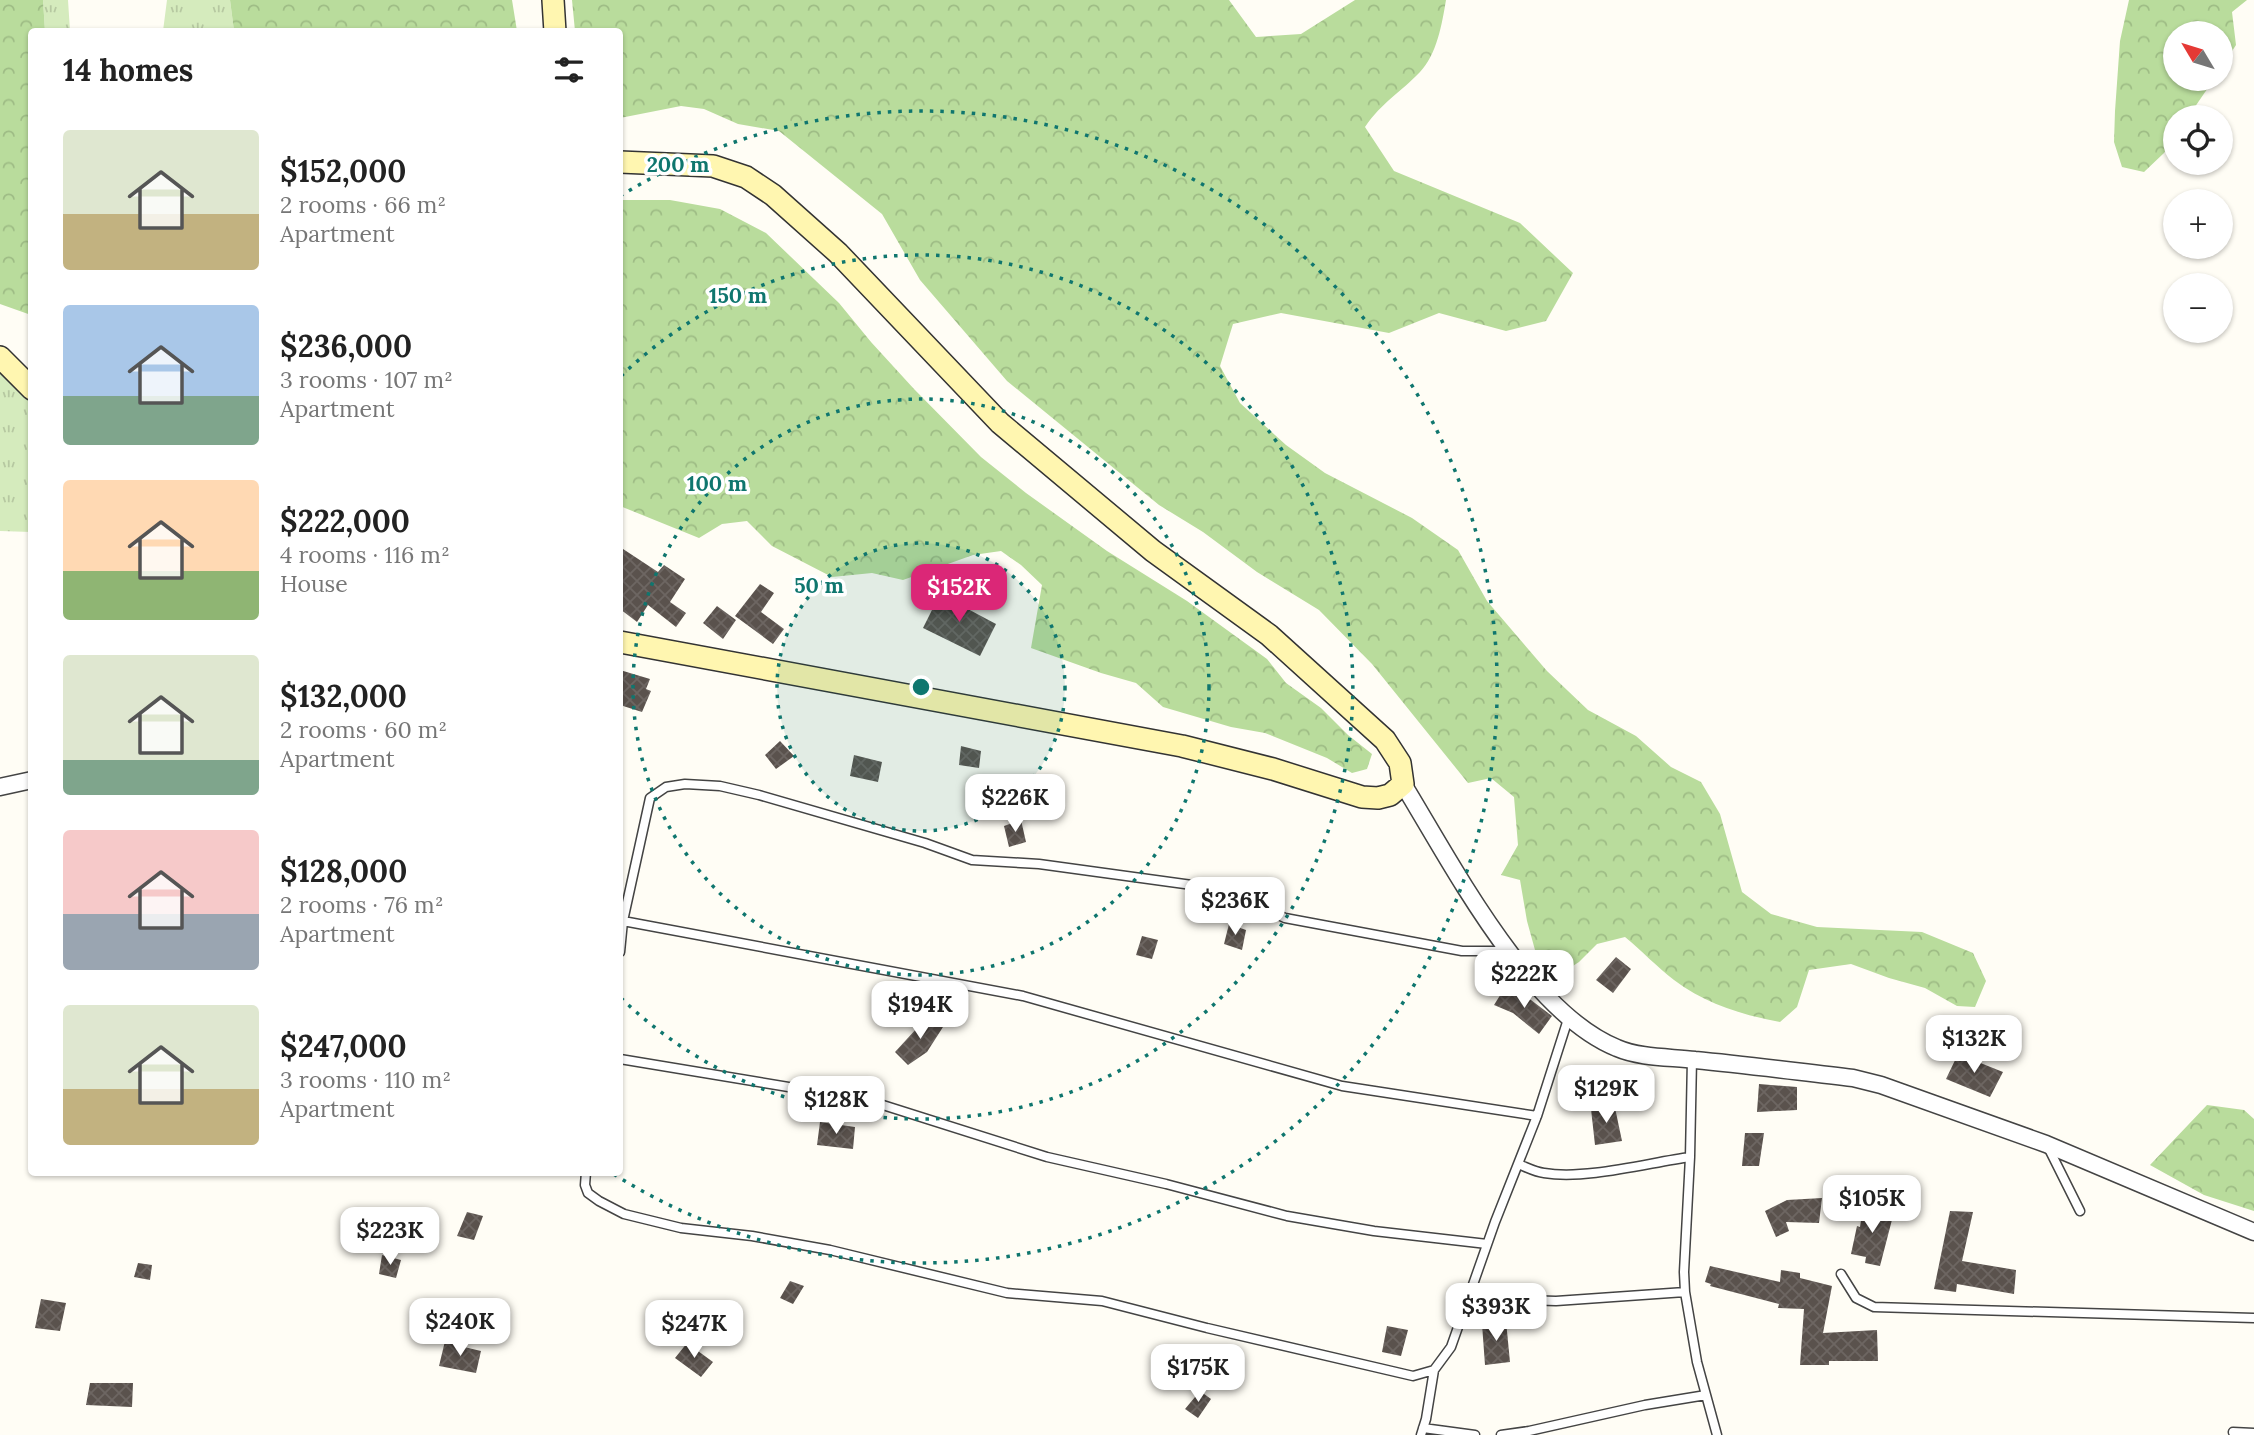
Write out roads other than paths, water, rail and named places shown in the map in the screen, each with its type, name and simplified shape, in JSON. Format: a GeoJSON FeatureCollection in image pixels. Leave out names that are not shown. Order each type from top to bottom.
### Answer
{"type":"FeatureCollection","features":[{"type":"Feature","properties":{"kind":"main road"},"geometry":{"type":"LineString","coordinates":[[553,0],[555,28]]}},
{"type":"Feature","properties":{"kind":"main road"},"geometry":{"type":"LineString","coordinates":[[623,162],[713,166],[746,177],[773,195],[838,253],[1000,423],[1153,551],[1269,635],[1385,740],[1400,763],[1403,784],[1390,795],[1378,798],[1362,797],[1273,769],[1182,746],[623,643]]}},
{"type":"Feature","properties":{"kind":"main road"},"geometry":{"type":"LineString","coordinates":[[0,357],[28,385]]}},
{"type":"Feature","properties":{"kind":"street"},"geometry":{"type":"LineString","coordinates":[[2,787],[28,781]]}},
{"type":"Feature","properties":{"kind":"street"},"geometry":{"type":"LineString","coordinates":[[1403,784],[1485,919],[1522,968],[1569,1016],[1588,1032],[1618,1049],[1853,1078],[1881,1085],[2046,1144],[2254,1231]]}},
{"type":"Feature","properties":{"kind":"lane"},"geometry":{"type":"LineString","coordinates":[[1509,951],[1462,951],[1286,918],[1221,889],[1039,864],[972,860],[925,843],[759,795],[720,786],[685,784],[666,787],[650,798],[623,921],[1023,996],[1342,1086],[1537,1116]]}},
{"type":"Feature","properties":{"kind":"lane"},"geometry":{"type":"LineString","coordinates":[[1475,1435],[1422,1432],[1434,1370],[1451,1347],[1487,1244],[1537,1116],[1569,1016]]}},
{"type":"Feature","properties":{"kind":"lane"},"geometry":{"type":"LineString","coordinates":[[623,1059],[867,1100],[1047,1157],[1166,1184],[1287,1216],[1374,1231],[1487,1244]]}},
{"type":"Feature","properties":{"kind":"lane"},"geometry":{"type":"LineString","coordinates":[[1692,1059],[1685,1292],[1717,1435]]}},
{"type":"Feature","properties":{"kind":"lane"},"geometry":{"type":"LineString","coordinates":[[2046,1144],[2080,1211]]}},
{"type":"Feature","properties":{"kind":"lane"},"geometry":{"type":"LineString","coordinates":[[1518,1164],[1540,1173],[1562,1175],[1690,1157]]}},
{"type":"Feature","properties":{"kind":"lane"},"geometry":{"type":"LineString","coordinates":[[585,1176],[584,1185],[587,1193],[599,1201],[624,1214],[681,1228],[752,1236],[830,1250],[1007,1293],[1102,1301],[1413,1376],[1434,1370]]}},
{"type":"Feature","properties":{"kind":"lane"},"geometry":{"type":"LineString","coordinates":[[1841,1274],[1856,1298],[1874,1307],[2254,1318]]}},
{"type":"Feature","properties":{"kind":"lane"},"geometry":{"type":"LineString","coordinates":[[1468,1298],[1556,1301],[1685,1292]]}},
{"type":"Feature","properties":{"kind":"lane"},"geometry":{"type":"LineString","coordinates":[[1501,1435],[1529,1432],[1645,1405],[1706,1395]]}},
{"type":"Feature","properties":{"kind":"lane"},"geometry":{"type":"LineString","coordinates":[[2233,1432],[2254,1433]]}}]}
